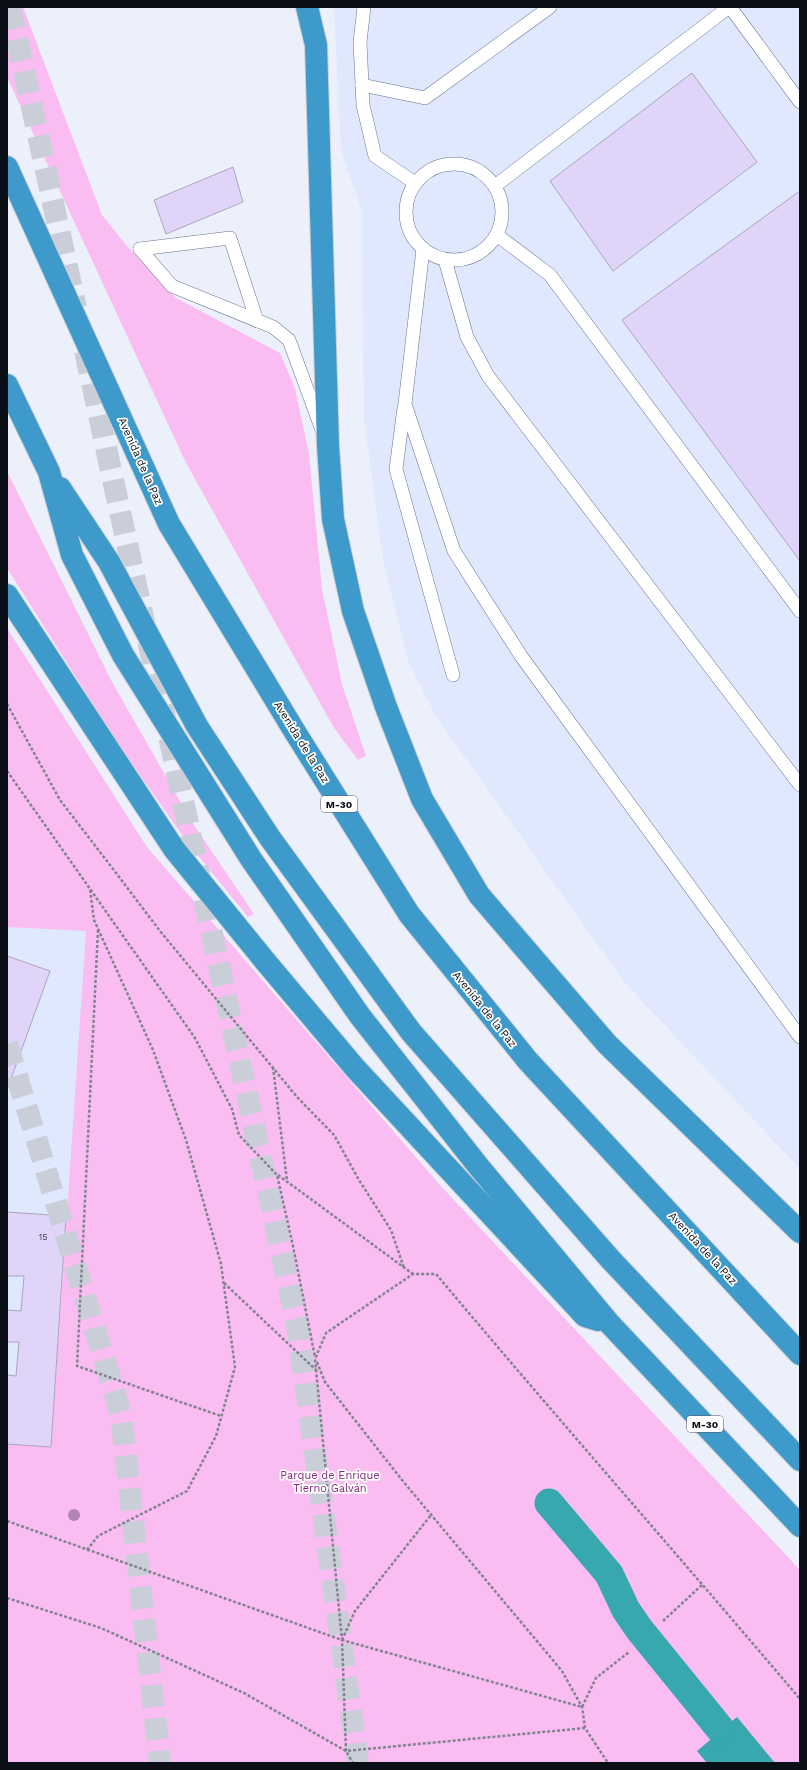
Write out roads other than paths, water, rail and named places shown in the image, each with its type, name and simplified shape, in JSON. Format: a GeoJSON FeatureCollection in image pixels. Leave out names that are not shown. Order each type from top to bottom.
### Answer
{"type":"FeatureCollection","features":[{"type":"Feature","properties":{"kind":"highway"},"geometry":{"type":"LineString","coordinates":[[307,7],[316,45],[328,446],[333,519],[353,611],[386,707],[422,799],[479,895],[607,1044],[800,1232]]}},
{"type":"Feature","properties":{"kind":"highway","name":"Avenida de la Paz"},"geometry":{"type":"LineString","coordinates":[[7,167],[169,524],[294,732],[409,914],[528,1061],[800,1354]]}},
{"type":"Feature","properties":{"kind":"highway","name":"M-30"},"geometry":{"type":"LineString","coordinates":[[7,384],[49,472],[72,555],[123,655],[250,860],[360,1016],[479,1167],[609,1323],[800,1526]]}},
{"type":"Feature","properties":{"kind":"highway"},"geometry":{"type":"LineString","coordinates":[[49,472],[109,562],[201,732],[270,838],[411,1032],[611,1260],[800,1460]]}},
{"type":"Feature","properties":{"kind":"highway"},"geometry":{"type":"LineString","coordinates":[[7,595],[174,849],[265,961],[355,1068],[585,1316],[609,1323]]}},
{"type":"Feature","properties":{"kind":"lane"},"geometry":{"type":"LineString","coordinates":[[364,7],[360,42],[363,105],[375,156],[415,183]]}},
{"type":"Feature","properties":{"kind":"lane"},"geometry":{"type":"LineString","coordinates":[[362,85],[425,98],[550,7]]}},
{"type":"Feature","properties":{"kind":"lane"},"geometry":{"type":"LineString","coordinates":[[495,186],[730,7],[800,102]]}},
{"type":"Feature","properties":{"kind":"lane"},"geometry":{"type":"LineString","coordinates":[[460,164],[476,169],[489,179],[495,186],[501,202],[502,219],[497,235],[486,248],[478,254],[462,260],[445,260],[430,254],[423,249],[409,232],[405,215],[408,198],[415,183],[428,172],[443,165],[460,164]]}},
{"type":"Feature","properties":{"kind":"lane"},"geometry":{"type":"LineString","coordinates":[[497,235],[550,275],[800,611]]}},
{"type":"Feature","properties":{"kind":"lane"},"geometry":{"type":"LineString","coordinates":[[257,321],[230,238],[140,249],[172,286],[257,321],[273,327],[289,340],[328,446]]}},
{"type":"Feature","properties":{"kind":"lane"},"geometry":{"type":"LineString","coordinates":[[423,249],[396,469],[453,675]]}},
{"type":"Feature","properties":{"kind":"lane"},"geometry":{"type":"LineString","coordinates":[[445,260],[467,337],[488,376],[800,785]]}},
{"type":"Feature","properties":{"kind":"lane"},"geometry":{"type":"LineString","coordinates":[[405,404],[454,551],[521,656],[800,1037]]}},
{"type":"Feature","properties":{"kind":"water"},"geometry":{"type":"Polygon","coordinates":[[[737,1717],[775,1763],[707,1763],[697,1751],[737,1717]]]}},
{"type":"Feature","properties":{"kind":"waterway"},"geometry":{"type":"LineString","coordinates":[[549,1503],[609,1574],[626,1610],[639,1629],[721,1730]]}},
{"type":"Feature","properties":{"kind":"tunnel"},"geometry":{"type":"LineString","coordinates":[[10,7],[76,308]]}},
{"type":"Feature","properties":{"kind":"tunnel"},"geometry":{"type":"LineString","coordinates":[[85,351],[297,1324],[358,1763]]}},
{"type":"Feature","properties":{"kind":"tunnel"},"geometry":{"type":"LineString","coordinates":[[7,1044],[121,1414],[160,1763]]}},
{"type":"Feature","properties":{"kind":"park label","name":"Parque de Enrique Tierno Galván"},"geometry":{"type":"Point","coordinates":[330,1481]}}]}
